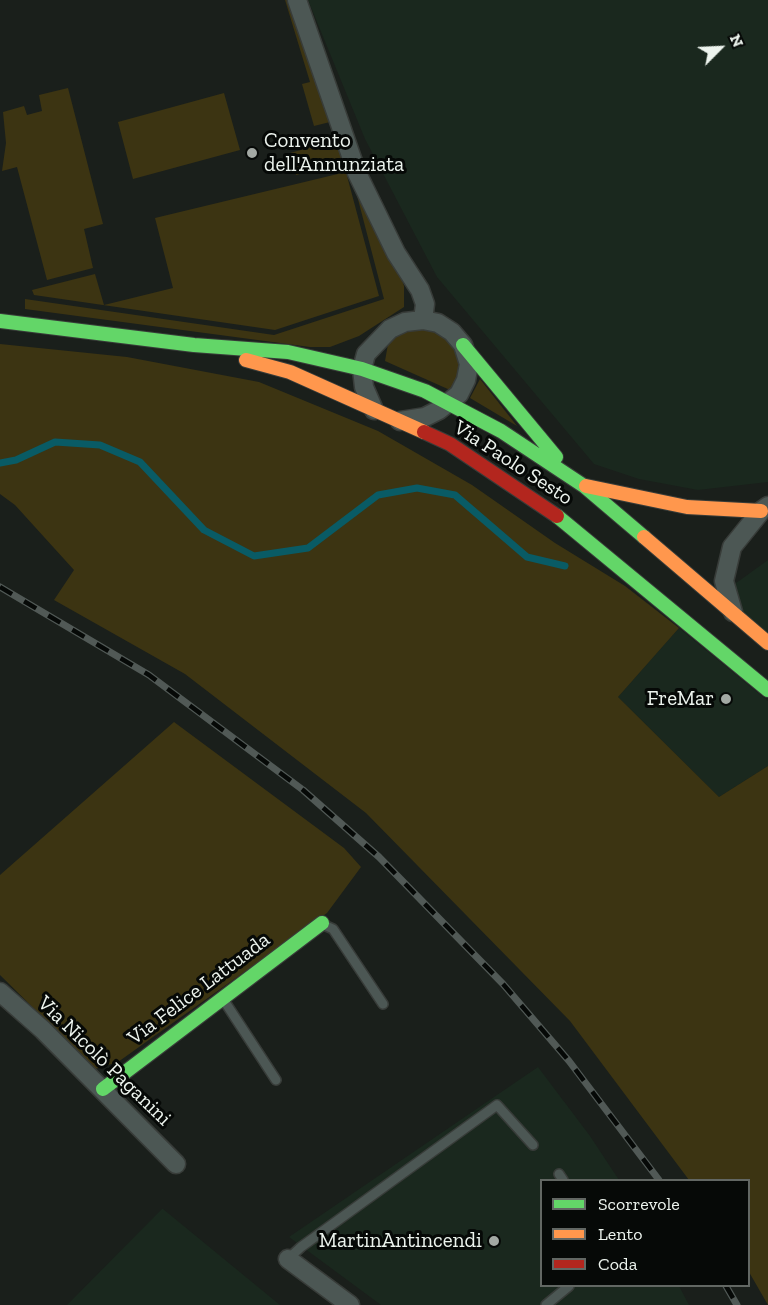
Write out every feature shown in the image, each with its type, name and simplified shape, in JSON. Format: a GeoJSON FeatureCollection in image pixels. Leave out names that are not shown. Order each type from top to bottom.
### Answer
{"type":"FeatureCollection","features":[{"type":"Feature","properties":{"kind":"street"},"geometry":{"type":"LineString","coordinates":[[297,0],[357,173],[396,253],[420,290],[425,304],[423,320]]}},
{"type":"Feature","properties":{"kind":"street"},"geometry":{"type":"LineString","coordinates":[[374,410],[364,387],[362,369],[366,354],[383,335],[405,321],[423,320],[438,323],[452,332],[463,345],[469,364],[466,381],[450,404],[424,417],[400,421]]}},
{"type":"Feature","properties":{"kind":"street","name":"Via Paolo Sesto"},"geometry":{"type":"LineString","coordinates":[[0,321],[194,345],[288,352],[362,369],[424,391],[501,431],[584,486],[768,643]]}},
{"type":"Feature","properties":{"kind":"street","name":"Via Paolo Sesto"},"geometry":{"type":"LineString","coordinates":[[194,345],[290,372],[450,444],[561,519],[768,690]]}},
{"type":"Feature","properties":{"kind":"street","name":"Via Paolo Sesto"},"geometry":{"type":"LineString","coordinates":[[463,345],[524,420],[584,486]]}},
{"type":"Feature","properties":{"kind":"street"},"geometry":{"type":"LineString","coordinates":[[584,486],[687,507],[764,508]]}},
{"type":"Feature","properties":{"kind":"street"},"geometry":{"type":"LineString","coordinates":[[734,614],[724,581],[732,547],[764,508]]}},
{"type":"Feature","properties":{"kind":"street","name":"Via Felice Lattuada"},"geometry":{"type":"LineString","coordinates":[[102,1089],[322,923]]}},
{"type":"Feature","properties":{"kind":"street","name":"Via Nicolò Paganini"},"geometry":{"type":"LineString","coordinates":[[0,992],[102,1089],[176,1164]]}},
{"type":"Feature","properties":{"kind":"street"},"geometry":{"type":"LineString","coordinates":[[288,1259],[350,1305]]}},
{"type":"Feature","properties":{"kind":"lane"},"geometry":{"type":"LineString","coordinates":[[322,923],[333,929],[383,1004]]}},
{"type":"Feature","properties":{"kind":"lane"},"geometry":{"type":"LineString","coordinates":[[222,998],[276,1080]]}},
{"type":"Feature","properties":{"kind":"lane"},"geometry":{"type":"LineString","coordinates":[[288,1259],[301,1247],[497,1105],[533,1145]]}},
{"type":"Feature","properties":{"kind":"lane"},"geometry":{"type":"LineString","coordinates":[[546,1305],[568,1287]]}},
{"type":"Feature","properties":{"kind":"shaded area"},"geometry":{"type":"Polygon","coordinates":[[[285,0],[288,0],[330,122],[314,126],[302,84],[310,82],[285,0]]]}},
{"type":"Feature","properties":{"kind":"shaded area"},"geometry":{"type":"Polygon","coordinates":[[[308,0],[768,0],[768,482],[698,490],[639,479],[594,464],[437,277],[365,139],[308,0]]]}},
{"type":"Feature","properties":{"kind":"shaded area"},"geometry":{"type":"Polygon","coordinates":[[[68,88],[103,224],[84,229],[93,268],[47,280],[17,167],[2,171],[6,143],[3,112],[24,106],[27,115],[42,111],[39,95],[68,88]]]}},
{"type":"Feature","properties":{"kind":"shaded area"},"geometry":{"type":"Polygon","coordinates":[[[224,93],[240,150],[133,179],[118,122],[224,93]]]}},
{"type":"Feature","properties":{"kind":"shaded area"},"geometry":{"type":"Polygon","coordinates":[[[337,140],[343,163],[296,175],[290,153],[337,140]]]}},
{"type":"Feature","properties":{"kind":"shaded area"},"geometry":{"type":"Polygon","coordinates":[[[346,172],[379,296],[275,330],[34,295],[32,290],[95,274],[104,305],[173,288],[155,218],[346,172]]]}},
{"type":"Feature","properties":{"kind":"shaded area"},"geometry":{"type":"Polygon","coordinates":[[[354,184],[398,267],[404,286],[404,307],[359,336],[330,347],[310,347],[25,309],[25,299],[274,335],[384,299],[354,184]]]}},
{"type":"Feature","properties":{"kind":"shaded area"},"geometry":{"type":"Polygon","coordinates":[[[434,328],[448,337],[459,361],[457,377],[450,390],[385,361],[388,344],[400,331],[434,328]]]}},
{"type":"Feature","properties":{"kind":"shaded area"},"geometry":{"type":"Polygon","coordinates":[[[0,344],[127,357],[259,382],[378,431],[472,485],[555,543],[625,586],[679,628],[618,697],[719,797],[768,766],[768,1305],[750,1274],[750,1179],[688,1179],[570,1021],[366,813],[185,674],[54,600],[74,570],[15,505],[0,494],[0,344]]]}},
{"type":"Feature","properties":{"kind":"shaded area"},"geometry":{"type":"Polygon","coordinates":[[[480,379],[517,426],[470,398],[480,379]]]}},
{"type":"Feature","properties":{"kind":"shaded area"},"geometry":{"type":"Polygon","coordinates":[[[768,560],[768,634],[739,610],[732,586],[768,560]]]}},
{"type":"Feature","properties":{"kind":"shaded area"},"geometry":{"type":"Polygon","coordinates":[[[679,628],[768,701],[768,766],[719,797],[618,697],[679,628]]]}},
{"type":"Feature","properties":{"kind":"shaded area"},"geometry":{"type":"Polygon","coordinates":[[[174,722],[344,848],[361,867],[327,913],[118,1062],[95,1069],[0,975],[0,875],[174,722]]]}},
{"type":"Feature","properties":{"kind":"shaded area"},"geometry":{"type":"Polygon","coordinates":[[[538,1067],[590,1136],[618,1179],[540,1179],[540,1287],[680,1287],[689,1305],[381,1305],[289,1237],[538,1067]]]}},
{"type":"Feature","properties":{"kind":"shaded area"},"geometry":{"type":"Polygon","coordinates":[[[163,1209],[280,1305],[67,1305],[163,1209]]]}},
{"type":"Feature","properties":{"kind":"waterway"},"geometry":{"type":"LineString","coordinates":[[0,463],[16,460],[55,442],[100,445],[140,462],[204,530],[254,556],[308,548],[378,495],[417,488],[455,495],[527,557],[565,566]]}},
{"type":"Feature","properties":{"kind":"railway"},"geometry":{"type":"LineString","coordinates":[[0,587],[149,675],[303,790],[379,857],[503,984],[569,1061],[658,1179]]}},
{"type":"Feature","properties":{"kind":"railway"},"geometry":{"type":"LineString","coordinates":[[727,1287],[737,1305]]}},
{"type":"Feature","properties":{"kind":"traffic: fast"},"geometry":{"type":"LineString","coordinates":[[0,321],[194,345],[288,352],[362,369],[425,391],[501,431],[584,486],[644,537]]}},
{"type":"Feature","properties":{"kind":"traffic: fast"},"geometry":{"type":"LineString","coordinates":[[463,345],[556,457]]}},
{"type":"Feature","properties":{"kind":"traffic: fast"},"geometry":{"type":"LineString","coordinates":[[557,516],[768,690]]}},
{"type":"Feature","properties":{"kind":"traffic: fast"},"geometry":{"type":"LineString","coordinates":[[103,1089],[322,923]]}},
{"type":"Feature","properties":{"kind":"traffic: slow"},"geometry":{"type":"LineString","coordinates":[[246,360],[290,372],[424,432]]}},
{"type":"Feature","properties":{"kind":"traffic: slow"},"geometry":{"type":"LineString","coordinates":[[586,486],[687,507],[761,511]]}},
{"type":"Feature","properties":{"kind":"traffic: slow"},"geometry":{"type":"LineString","coordinates":[[644,537],[768,643]]}},
{"type":"Feature","properties":{"kind":"traffic: jam"},"geometry":{"type":"LineString","coordinates":[[424,432],[450,444],[557,516]]}},
{"type":"Feature","properties":{"kind":"place","name":"Convento dell'Annunziata"},"geometry":{"type":"Point","coordinates":[252,153]}},
{"type":"Feature","properties":{"kind":"place","name":"FreMar"},"geometry":{"type":"Point","coordinates":[726,699]}},
{"type":"Feature","properties":{"kind":"place","name":"MartinAntincendi"},"geometry":{"type":"Point","coordinates":[494,1241]}}]}
